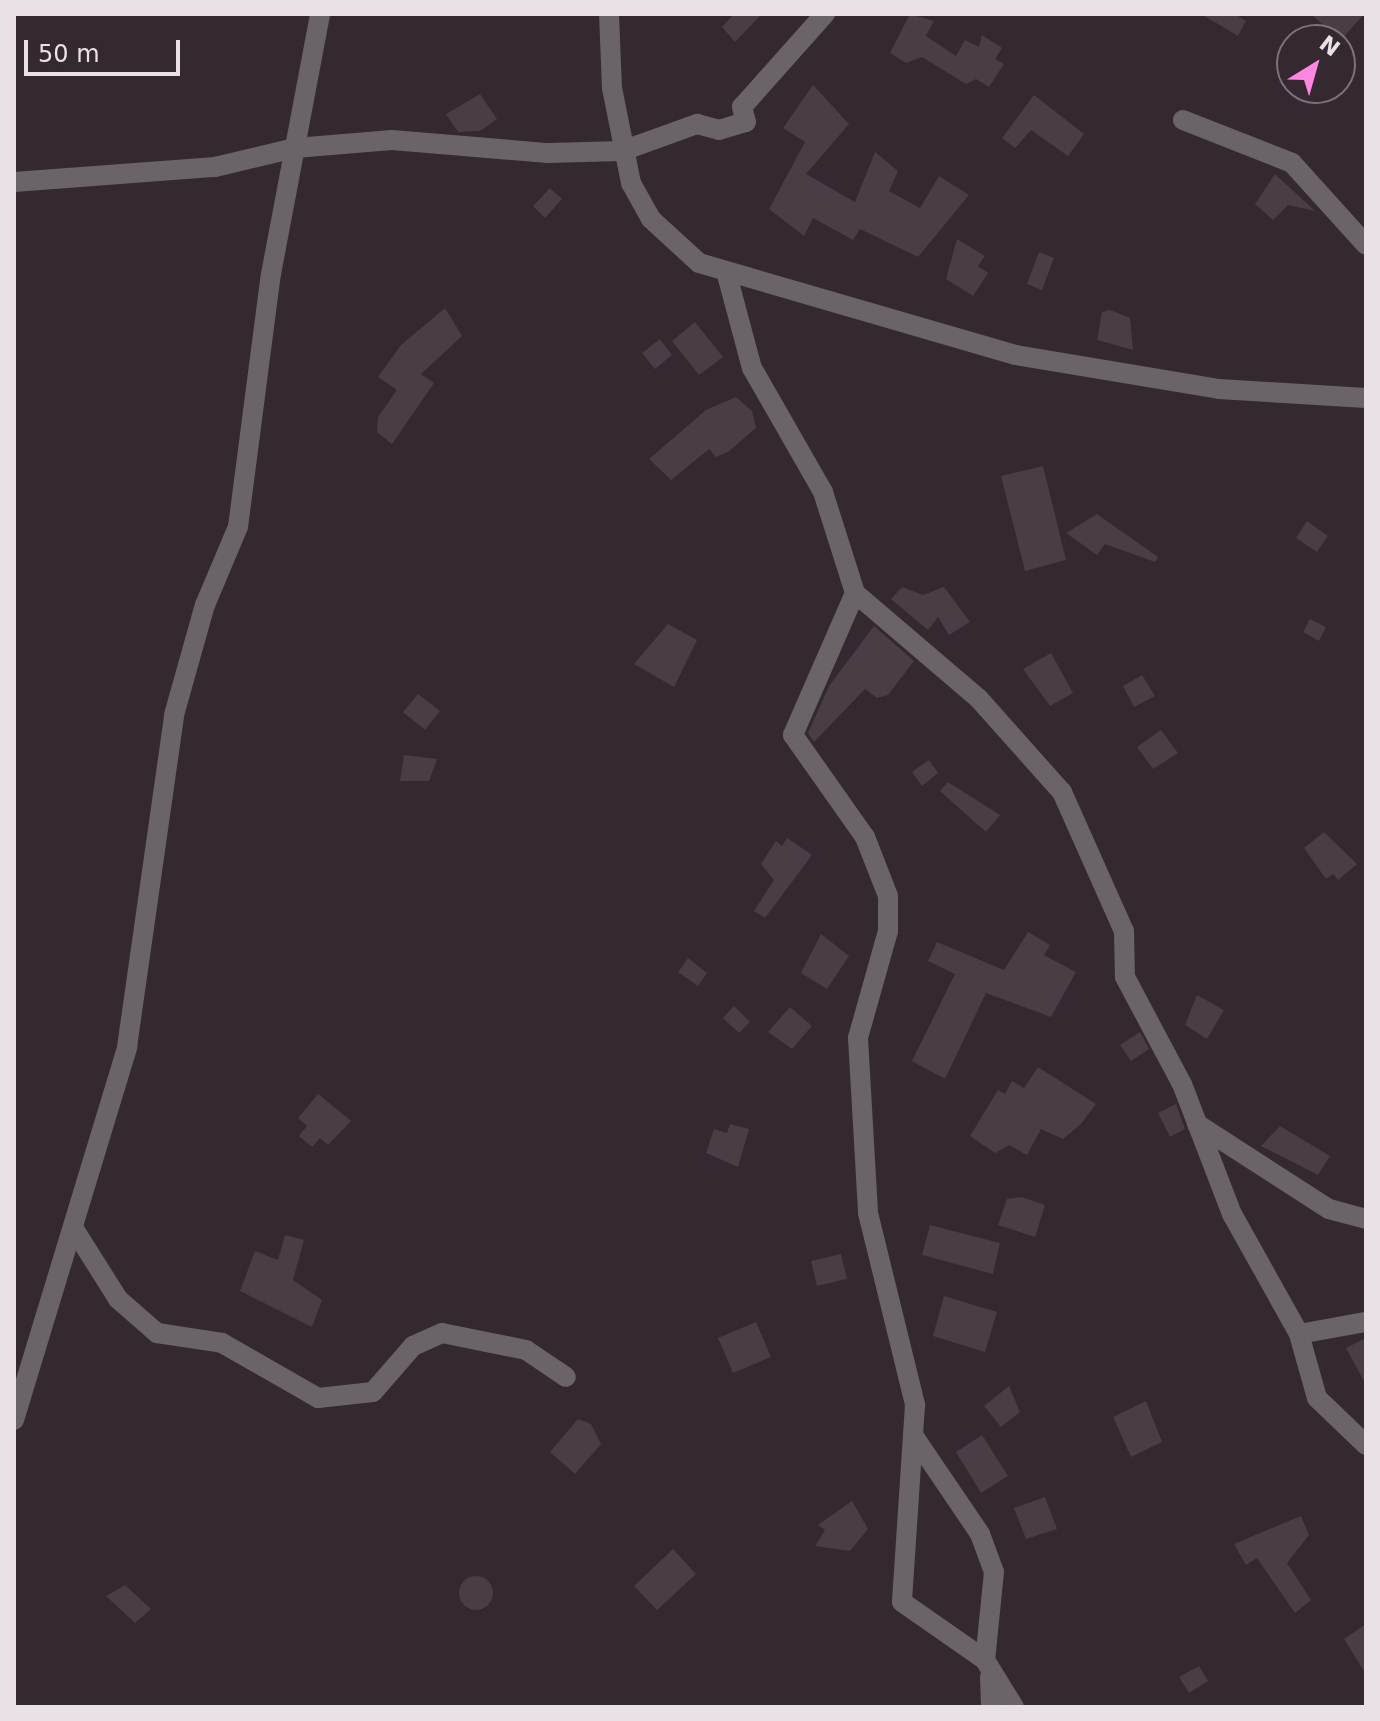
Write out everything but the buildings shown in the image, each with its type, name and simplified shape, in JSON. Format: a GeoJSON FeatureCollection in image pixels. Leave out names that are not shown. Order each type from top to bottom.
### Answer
{"type":"FeatureCollection","features":[{"type":"Feature","properties":{"kind":"street"},"geometry":{"type":"LineString","coordinates":[[14,1420],[127,1047],[174,715],[205,605],[238,527],[295,148],[320,14]]}},
{"type":"Feature","properties":{"kind":"street"},"geometry":{"type":"LineString","coordinates":[[609,14],[622,151],[651,219],[699,263],[727,275],[1049,361],[1219,389],[1366,398]]}},
{"type":"Feature","properties":{"kind":"street"},"geometry":{"type":"LineString","coordinates":[[14,182],[215,167],[295,148],[392,140],[548,153],[622,151],[697,124],[719,130],[746,122],[742,107],[825,14]]}},
{"type":"Feature","properties":{"kind":"street"},"geometry":{"type":"LineString","coordinates":[[1183,120],[1292,163],[1366,245]]}},
{"type":"Feature","properties":{"kind":"street"},"geometry":{"type":"LineString","coordinates":[[727,275],[752,368],[823,492],[855,593],[979,699],[1062,792],[1124,931],[1125,977],[1197,1124],[1232,1214],[1299,1334],[1317,1398],[1366,1445]]}},
{"type":"Feature","properties":{"kind":"street"},"geometry":{"type":"LineString","coordinates":[[855,593],[793,735],[865,837],[888,896],[888,931],[858,1038],[868,1213],[912,1379],[913,1435],[902,1602],[988,1669],[1014,1707]]}},
{"type":"Feature","properties":{"kind":"street"},"geometry":{"type":"LineString","coordinates":[[1197,1124],[1329,1209],[1366,1219]]}},
{"type":"Feature","properties":{"kind":"street"},"geometry":{"type":"LineString","coordinates":[[74,1229],[118,1299],[157,1333],[222,1343],[318,1398],[373,1392],[413,1346],[442,1333],[526,1350],[566,1377]]}},
{"type":"Feature","properties":{"kind":"street"},"geometry":{"type":"LineString","coordinates":[[1299,1334],[1366,1322]]}},
{"type":"Feature","properties":{"kind":"street"},"geometry":{"type":"LineString","coordinates":[[913,1435],[980,1534],[994,1572],[988,1669],[991,1707]]}}]}
